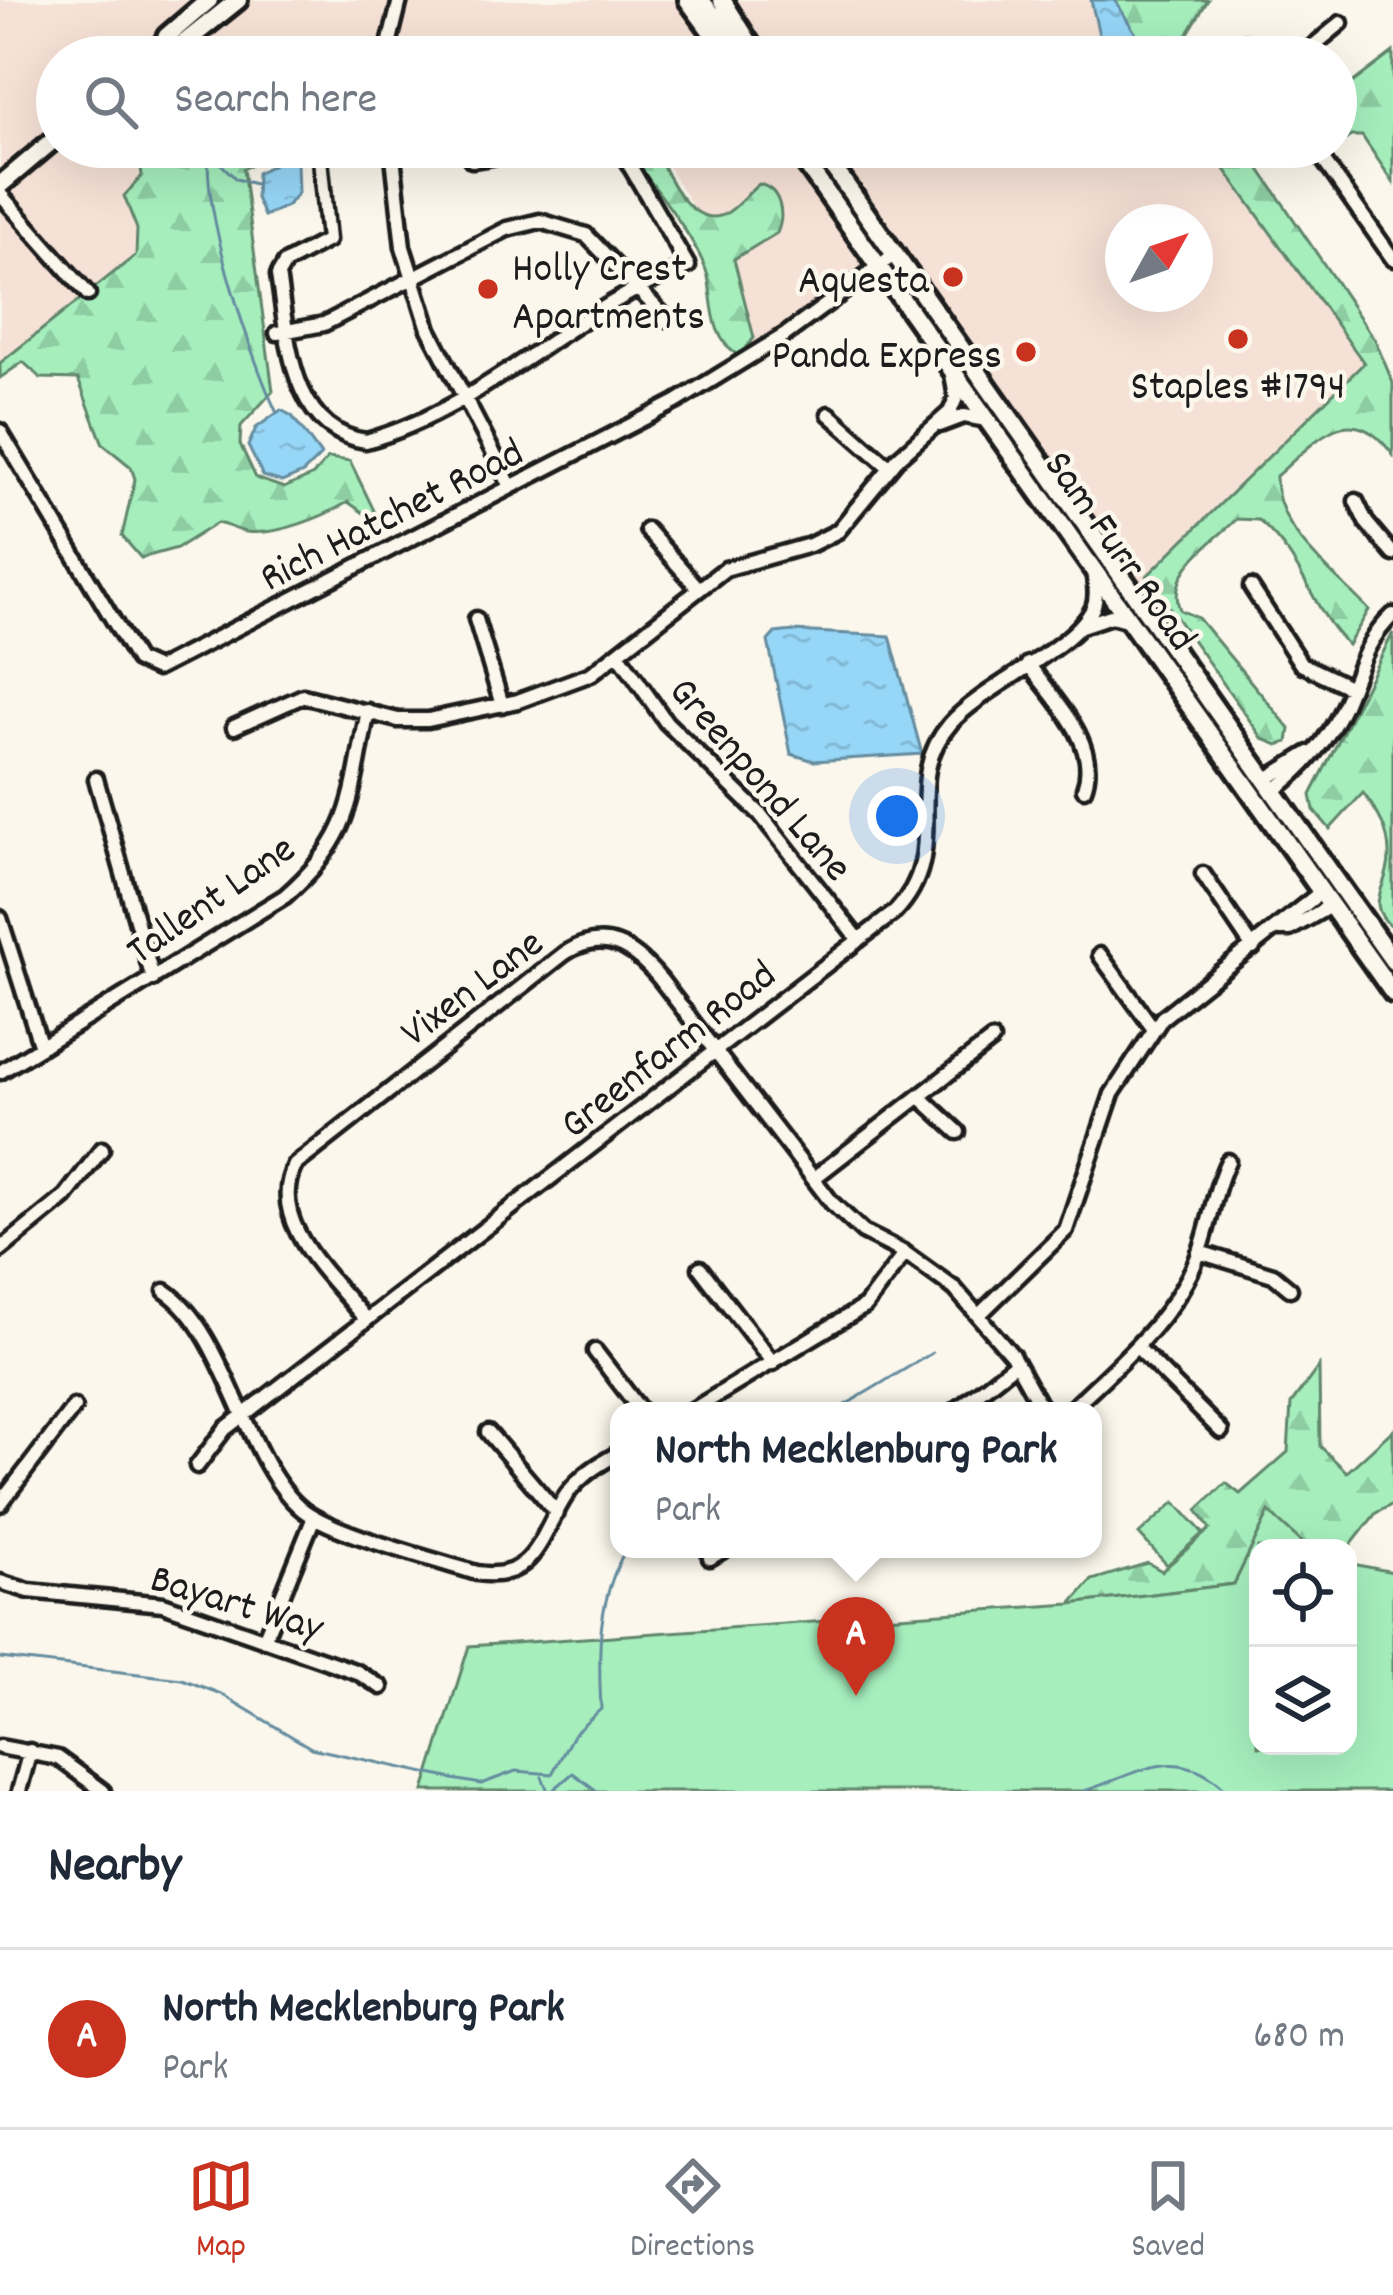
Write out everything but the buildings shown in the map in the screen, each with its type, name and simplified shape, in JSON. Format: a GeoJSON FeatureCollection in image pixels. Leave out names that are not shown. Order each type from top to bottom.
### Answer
{"type":"FeatureCollection","features":[{"type":"Feature","properties":{"kind":"main road"},"geometry":{"type":"LineString","coordinates":[[167,36],[209,0]]}},
{"type":"Feature","properties":{"kind":"main road"},"geometry":{"type":"LineString","coordinates":[[193,36],[238,0]]}},
{"type":"Feature","properties":{"kind":"main road"},"geometry":{"type":"LineString","coordinates":[[688,0],[715,36]]}},
{"type":"Feature","properties":{"kind":"main road"},"geometry":{"type":"LineString","coordinates":[[700,0],[733,36]]}},
{"type":"Feature","properties":{"kind":"main road"},"geometry":{"type":"LineString","coordinates":[[722,0],[742,36]]}},
{"type":"Feature","properties":{"kind":"main road"},"geometry":{"type":"LineString","coordinates":[[0,190],[36,157]]}},
{"type":"Feature","properties":{"kind":"main road","name":"Sam Furr Road"},"geometry":{"type":"LineString","coordinates":[[809,168],[1393,993]]}},
{"type":"Feature","properties":{"kind":"main road","name":"Sam Furr Road"},"geometry":{"type":"LineString","coordinates":[[835,168],[1392,962]]}},
{"type":"Feature","properties":{"kind":"main road"},"geometry":{"type":"LineString","coordinates":[[1162,667],[1255,782],[1269,786]]}},
{"type":"Feature","properties":{"kind":"main road"},"geometry":{"type":"LineString","coordinates":[[1326,899],[1335,898],[1392,962]]}},
{"type":"Feature","properties":{"kind":"street"},"geometry":{"type":"LineString","coordinates":[[391,36],[400,0]]}},
{"type":"Feature","properties":{"kind":"street"},"geometry":{"type":"LineString","coordinates":[[1325,36],[1341,23]]}},
{"type":"Feature","properties":{"kind":"street"},"geometry":{"type":"LineString","coordinates":[[321,168],[328,240],[278,270],[282,332],[306,400],[345,438],[377,438],[463,396],[517,368],[637,288],[688,266],[631,168]]}},
{"type":"Feature","properties":{"kind":"street"},"geometry":{"type":"LineString","coordinates":[[395,168],[412,279],[428,328],[511,487]]}},
{"type":"Feature","properties":{"kind":"street"},"geometry":{"type":"LineString","coordinates":[[1328,168],[1393,259]]}},
{"type":"Feature","properties":{"kind":"street"},"geometry":{"type":"LineString","coordinates":[[0,190],[88,294]]}},
{"type":"Feature","properties":{"kind":"street"},"geometry":{"type":"LineString","coordinates":[[282,332],[324,324],[507,229],[548,221],[586,235],[667,320]]}},
{"type":"Feature","properties":{"kind":"street","name":"Rich Hatchet Road"},"geometry":{"type":"LineString","coordinates":[[0,430],[137,660],[150,669],[511,487],[737,366],[895,254]]}},
{"type":"Feature","properties":{"kind":"street"},"geometry":{"type":"LineString","coordinates":[[939,426],[956,398],[952,370]]}},
{"type":"Feature","properties":{"kind":"street"},"geometry":{"type":"LineString","coordinates":[[830,415],[890,467]]}},
{"type":"Feature","properties":{"kind":"street"},"geometry":{"type":"LineString","coordinates":[[234,727],[303,696],[413,722],[502,705],[570,683],[620,656],[698,589],[739,562],[797,550],[838,531],[890,467],[939,426],[964,416],[987,420]]}},
{"type":"Feature","properties":{"kind":"street"},"geometry":{"type":"LineString","coordinates":[[1356,501],[1393,554]]}},
{"type":"Feature","properties":{"kind":"street"},"geometry":{"type":"LineString","coordinates":[[646,530],[698,589]]}},
{"type":"Feature","properties":{"kind":"street"},"geometry":{"type":"LineString","coordinates":[[1080,626],[1095,604],[1092,568]]}},
{"type":"Feature","properties":{"kind":"street"},"geometry":{"type":"LineString","coordinates":[[1251,587],[1301,664],[1351,688]]}},
{"type":"Feature","properties":{"kind":"street"},"geometry":{"type":"LineString","coordinates":[[1269,786],[1307,764],[1309,754],[1336,722],[1367,645],[1393,615]]}},
{"type":"Feature","properties":{"kind":"street"},"geometry":{"type":"LineString","coordinates":[[1080,626],[1111,616],[1130,622]]}},
{"type":"Feature","properties":{"kind":"street"},"geometry":{"type":"LineString","coordinates":[[476,619],[502,705]]}},
{"type":"Feature","properties":{"kind":"street","name":"Greenfarm Road"},"geometry":{"type":"LineString","coordinates":[[197,1466],[217,1437],[244,1415],[895,912],[922,874],[926,778],[938,742],[959,714],[1080,626]]}},
{"type":"Feature","properties":{"kind":"street","name":"Greenpond Lane"},"geometry":{"type":"LineString","coordinates":[[620,656],[666,722],[760,814],[859,940]]}},
{"type":"Feature","properties":{"kind":"street"},"geometry":{"type":"LineString","coordinates":[[1028,664],[1080,737],[1088,770],[1084,789]]}},
{"type":"Feature","properties":{"kind":"street","name":"Tallent Lane"},"geometry":{"type":"LineString","coordinates":[[0,1072],[285,896],[322,862],[341,831],[351,800],[368,711]]}},
{"type":"Feature","properties":{"kind":"street"},"geometry":{"type":"LineString","coordinates":[[96,779],[153,979]]}},
{"type":"Feature","properties":{"kind":"street"},"geometry":{"type":"LineString","coordinates":[[1203,874],[1253,948]]}},
{"type":"Feature","properties":{"kind":"street"},"geometry":{"type":"LineString","coordinates":[[980,1314],[1066,1230],[1112,1094],[1153,1028],[1187,995],[1279,928],[1283,919],[1326,899]]}},
{"type":"Feature","properties":{"kind":"street"},"geometry":{"type":"LineString","coordinates":[[0,918],[41,1047]]}},
{"type":"Feature","properties":{"kind":"street","name":"Vixen Lane"},"geometry":{"type":"LineString","coordinates":[[366,1320],[287,1215],[289,1176],[312,1147],[573,948],[607,940],[642,958],[852,1224],[905,1253],[980,1314],[1037,1402]]}},
{"type":"Feature","properties":{"kind":"street"},"geometry":{"type":"LineString","coordinates":[[1100,955],[1153,1028]]}},
{"type":"Feature","properties":{"kind":"street"},"geometry":{"type":"LineString","coordinates":[[814,1178],[992,1040]]}},
{"type":"Feature","properties":{"kind":"street"},"geometry":{"type":"LineString","coordinates":[[920,1097],[958,1132]]}},
{"type":"Feature","properties":{"kind":"street"},"geometry":{"type":"LineString","coordinates":[[0,1250],[65,1197],[102,1149]]}},
{"type":"Feature","properties":{"kind":"street"},"geometry":{"type":"LineString","coordinates":[[1078,1402],[1164,1317],[1199,1252],[1228,1161]]}},
{"type":"Feature","properties":{"kind":"street"},"geometry":{"type":"LineString","coordinates":[[1199,1252],[1273,1274],[1290,1288]]}},
{"type":"Feature","properties":{"kind":"street"},"geometry":{"type":"LineString","coordinates":[[706,1402],[876,1298],[905,1253]]}},
{"type":"Feature","properties":{"kind":"street"},"geometry":{"type":"LineString","coordinates":[[700,1268],[773,1363]]}},
{"type":"Feature","properties":{"kind":"street"},"geometry":{"type":"LineString","coordinates":[[165,1291],[184,1307],[288,1494],[314,1517],[491,1576],[514,1570],[536,1556],[557,1514],[586,1473],[610,1458]]}},
{"type":"Feature","properties":{"kind":"street"},"geometry":{"type":"LineString","coordinates":[[1136,1347],[1221,1431]]}},
{"type":"Feature","properties":{"kind":"street"},"geometry":{"type":"LineString","coordinates":[[595,1351],[634,1402]]}},
{"type":"Feature","properties":{"kind":"street"},"geometry":{"type":"LineString","coordinates":[[967,1402],[1016,1363]]}},
{"type":"Feature","properties":{"kind":"street"},"geometry":{"type":"LineString","coordinates":[[0,1504],[74,1407]]}},
{"type":"Feature","properties":{"kind":"street"},"geometry":{"type":"LineString","coordinates":[[488,1432],[557,1514]]}},
{"type":"Feature","properties":{"kind":"street"},"geometry":{"type":"LineString","coordinates":[[265,1640],[314,1517]]}},
{"type":"Feature","properties":{"kind":"street","name":"Bayart Way"},"geometry":{"type":"LineString","coordinates":[[0,1582],[28,1591],[164,1604],[357,1672],[381,1687]]}},
{"type":"Feature","properties":{"kind":"street"},"geometry":{"type":"LineString","coordinates":[[0,1747],[30,1750],[76,1767],[103,1791]]}},
{"type":"Feature","properties":{"kind":"street"},"geometry":{"type":"LineString","coordinates":[[19,1791],[30,1750]]}},
{"type":"Feature","properties":{"kind":"shaded area"},"geometry":{"type":"Polygon","coordinates":[[[0,0],[1114,0],[1137,36],[36,36],[36,168],[245,168],[0,363],[0,0]]]}},
{"type":"Feature","properties":{"kind":"shaded area"},"geometry":{"type":"Polygon","coordinates":[[[669,168],[1224,168],[1364,363],[1131,591],[895,255],[755,354],[721,252],[669,168]]]}},
{"type":"Feature","properties":{"kind":"green space"},"geometry":{"type":"Polygon","coordinates":[[[1114,0],[1208,0],[1186,36],[1137,36],[1114,0]]]}},
{"type":"Feature","properties":{"kind":"green space"},"geometry":{"type":"Polygon","coordinates":[[[1393,52],[1393,182],[1362,136],[1357,136],[1357,79],[1393,52]]]}},
{"type":"Feature","properties":{"kind":"green space"},"geometry":{"type":"Polygon","coordinates":[[[141,168],[245,168],[273,391],[241,426],[240,444],[256,478],[284,488],[313,475],[328,458],[350,461],[381,525],[348,502],[272,531],[246,532],[217,523],[177,548],[141,558],[122,536],[135,479],[131,467],[103,444],[78,379],[41,378],[23,362],[0,378],[0,363],[136,255],[137,229],[124,196],[142,176],[141,168]]]}},
{"type":"Feature","properties":{"kind":"green space"},"geometry":{"type":"Polygon","coordinates":[[[640,168],[664,168],[689,206],[711,217],[733,209],[759,184],[776,197],[781,211],[777,233],[734,259],[754,338],[739,356],[723,341],[705,268],[640,168]]]}},
{"type":"Feature","properties":{"kind":"green space"},"geometry":{"type":"Polygon","coordinates":[[[1224,168],[1259,168],[1375,340],[1393,383],[1393,455],[1377,437],[1348,426],[1320,438],[1276,476],[1278,496],[1296,533],[1369,610],[1348,645],[1324,615],[1286,550],[1258,520],[1237,519],[1194,559],[1179,583],[1180,610],[1198,618],[1290,729],[1288,742],[1278,745],[1263,739],[1147,576],[1364,363],[1224,168]]]}},
{"type":"Feature","properties":{"kind":"green space"},"geometry":{"type":"Polygon","coordinates":[[[1393,633],[1393,928],[1379,911],[1389,848],[1374,808],[1363,793],[1330,829],[1314,810],[1311,795],[1393,633]]]}},
{"type":"Feature","properties":{"kind":"green space"},"geometry":{"type":"Polygon","coordinates":[[[1319,1366],[1320,1446],[1347,1472],[1393,1430],[1393,1504],[1376,1513],[1356,1539],[1298,1539],[1269,1513],[1257,1539],[1249,1539],[1249,1555],[1235,1584],[1071,1604],[1092,1580],[1148,1563],[1162,1571],[1210,1529],[1197,1510],[1226,1483],[1240,1494],[1288,1452],[1291,1404],[1319,1366]]]}},
{"type":"Feature","properties":{"kind":"green space"},"geometry":{"type":"Polygon","coordinates":[[[1175,1502],[1203,1533],[1167,1565],[1139,1534],[1175,1502]]]}},
{"type":"Feature","properties":{"kind":"green space"},"geometry":{"type":"Polygon","coordinates":[[[1269,1512],[1298,1539],[1256,1539],[1269,1512]]]}},
{"type":"Feature","properties":{"kind":"green space"},"geometry":{"type":"Polygon","coordinates":[[[1249,1553],[1249,1755],[1357,1755],[1357,1565],[1393,1572],[1393,1791],[424,1791],[469,1646],[1071,1604],[1234,1584],[1249,1553]]]}},
{"type":"Feature","properties":{"kind":"water"},"geometry":{"type":"Polygon","coordinates":[[[1091,0],[1115,0],[1137,36],[1099,36],[1091,0]]]}},
{"type":"Feature","properties":{"kind":"water"},"geometry":{"type":"Polygon","coordinates":[[[266,168],[297,168],[298,193],[287,206],[264,216],[256,198],[257,173],[266,168]]]}},
{"type":"Feature","properties":{"kind":"water"},"geometry":{"type":"Polygon","coordinates":[[[281,410],[292,416],[321,455],[303,473],[282,482],[263,476],[248,446],[256,428],[281,410]]]}},
{"type":"Feature","properties":{"kind":"water"},"geometry":{"type":"Polygon","coordinates":[[[775,633],[890,636],[922,754],[814,761],[791,754],[768,641],[775,633]]]}},
{"type":"Feature","properties":{"kind":"waterway"},"geometry":{"type":"LineString","coordinates":[[209,168],[220,244],[276,411]]}},
{"type":"Feature","properties":{"kind":"waterway"},"geometry":{"type":"LineString","coordinates":[[225,168],[236,179],[255,184]]}},
{"type":"Feature","properties":{"kind":"waterway"},"geometry":{"type":"LineString","coordinates":[[850,1402],[932,1353]]}},
{"type":"Feature","properties":{"kind":"waterway"},"geometry":{"type":"LineString","coordinates":[[0,1658],[182,1679],[221,1694],[311,1748],[453,1779],[481,1784],[516,1771],[552,1774],[573,1735],[601,1709],[605,1607],[621,1558]]}},
{"type":"Feature","properties":{"kind":"waterway"},"geometry":{"type":"LineString","coordinates":[[1084,1791],[1140,1770],[1175,1765],[1209,1776],[1228,1791]]}},
{"type":"Feature","properties":{"kind":"waterway"},"geometry":{"type":"LineString","coordinates":[[552,1791],[573,1773],[597,1791]]}},
{"type":"Feature","properties":{"kind":"waterway"},"geometry":{"type":"LineString","coordinates":[[542,1777],[548,1791]]}},
{"type":"Feature","properties":{"kind":"place","name":"Aquesta"},"geometry":{"type":"Point","coordinates":[953,277]}},
{"type":"Feature","properties":{"kind":"place","name":"Holly Crest Apartments"},"geometry":{"type":"Point","coordinates":[488,289]}},
{"type":"Feature","properties":{"kind":"place","name":"Staples #1794"},"geometry":{"type":"Point","coordinates":[1238,339]}},
{"type":"Feature","properties":{"kind":"place","name":"Panda Express"},"geometry":{"type":"Point","coordinates":[1026,352]}},
{"type":"Feature","properties":{"kind":"place","name":"North Mecklenburg Park"},"geometry":{"type":"Point","coordinates":[856,1696]}}]}
